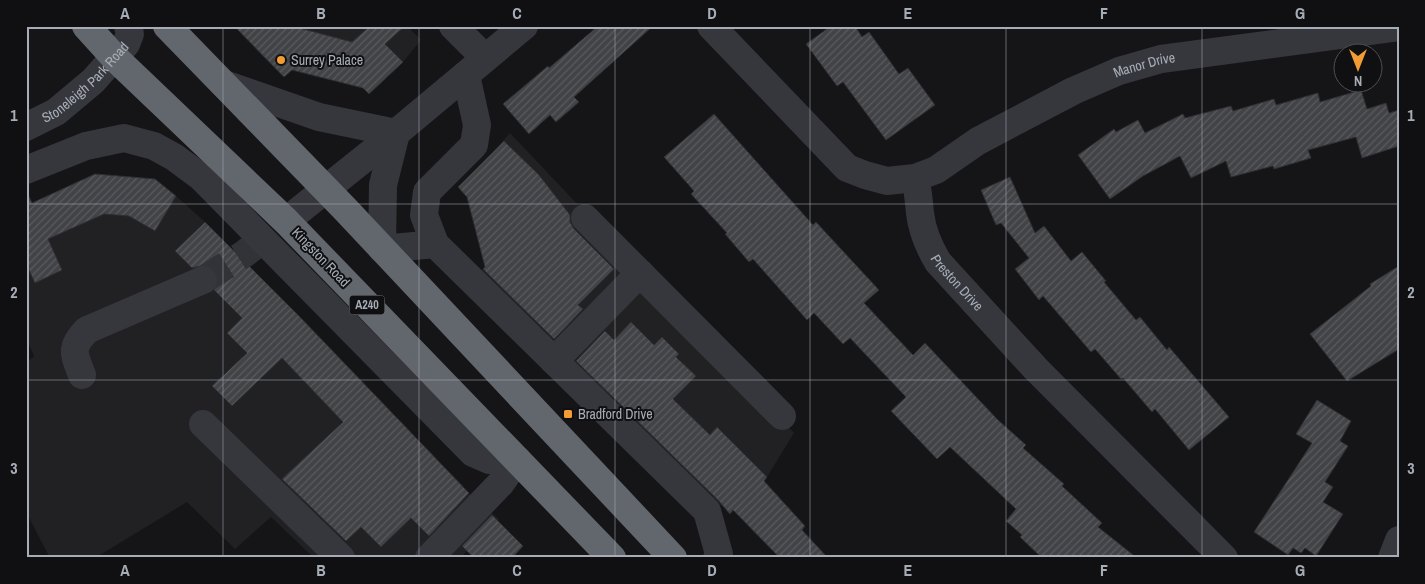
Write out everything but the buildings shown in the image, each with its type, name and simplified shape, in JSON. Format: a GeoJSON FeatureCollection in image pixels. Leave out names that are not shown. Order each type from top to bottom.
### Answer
{"type":"FeatureCollection","features":[{"type":"Feature","properties":{"kind":"highway","name":"Kingston Road"},"geometry":{"type":"LineString","coordinates":[[86,26],[115,58],[286,221],[612,558]]}},
{"type":"Feature","properties":{"kind":"highway"},"geometry":{"type":"LineString","coordinates":[[167,26],[326,190],[673,558]]}},
{"type":"Feature","properties":{"kind":"street","name":"Stoneleigh Park Road"},"geometry":{"type":"LineString","coordinates":[[26,128],[56,112],[93,81],[126,44],[130,34],[128,26]]}},
{"type":"Feature","properties":{"kind":"street"},"geometry":{"type":"LineString","coordinates":[[453,26],[475,67],[477,125],[474,145],[427,192],[424,215],[434,244],[707,511],[719,554],[717,558]]}},
{"type":"Feature","properties":{"kind":"street"},"geometry":{"type":"LineString","coordinates":[[286,221],[396,134],[524,26]]}},
{"type":"Feature","properties":{"kind":"street"},"geometry":{"type":"LineString","coordinates":[[711,26],[847,168],[887,181],[915,178]]}},
{"type":"Feature","properties":{"kind":"street","name":"Manor Drive"},"geometry":{"type":"LineString","coordinates":[[915,178],[936,170],[978,141],[1073,91],[1119,72],[1161,59],[1383,28]]}},
{"type":"Feature","properties":{"kind":"street"},"geometry":{"type":"LineString","coordinates":[[224,84],[319,117],[396,134]]}},
{"type":"Feature","properties":{"kind":"street"},"geometry":{"type":"LineString","coordinates":[[396,134],[383,185],[382,249],[434,244]]}},
{"type":"Feature","properties":{"kind":"street"},"geometry":{"type":"LineString","coordinates":[[26,170],[86,146],[124,138],[154,146],[174,157],[201,177],[473,453],[489,460],[517,460]]}},
{"type":"Feature","properties":{"kind":"street","name":"Preston Drive"},"geometry":{"type":"LineString","coordinates":[[915,178],[924,232],[928,245],[938,262],[1035,368],[1224,558]]}},
{"type":"Feature","properties":{"kind":"street"},"geometry":{"type":"LineString","coordinates":[[585,218],[782,416]]}},
{"type":"Feature","properties":{"kind":"street"},"geometry":{"type":"LineString","coordinates":[[554,361],[640,273]]}},
{"type":"Feature","properties":{"kind":"street"},"geometry":{"type":"LineString","coordinates":[[82,375],[73,353],[77,340],[86,330],[203,280]]}},
{"type":"Feature","properties":{"kind":"street"},"geometry":{"type":"LineString","coordinates":[[203,424],[341,558]]}},
{"type":"Feature","properties":{"kind":"street"},"geometry":{"type":"LineString","coordinates":[[429,558],[501,483],[517,460]]}},
{"type":"Feature","properties":{"kind":"street"},"geometry":{"type":"LineString","coordinates":[[1392,558],[1399,540]]}},
{"type":"Feature","properties":{"kind":"shaded area"},"geometry":{"type":"Polygon","coordinates":[[[234,26],[407,26],[421,40],[403,62],[369,94],[363,88],[292,70],[283,77],[234,26]]]}},
{"type":"Feature","properties":{"kind":"shaded area"},"geometry":{"type":"Polygon","coordinates":[[[510,133],[794,433],[767,477],[730,514],[480,272],[485,266],[467,197],[459,189],[510,133]]]}},
{"type":"Feature","properties":{"kind":"shaded area"},"geometry":{"type":"Polygon","coordinates":[[[96,174],[143,178],[176,196],[205,222],[292,309],[476,500],[499,519],[460,558],[314,558],[271,517],[235,549],[187,502],[95,558],[50,558],[26,512],[26,363],[34,356],[26,338],[26,206],[96,174]]]}},
{"type":"Feature","properties":{"kind":"tunnel"},"geometry":{"type":"LineString","coordinates":[[203,280],[262,240]]}},
{"type":"Feature","properties":{"kind":"place","name":"Surrey Palace"},"geometry":{"type":"Point","coordinates":[281,60]}},
{"type":"Feature","properties":{"kind":"place","name":"Bradford Drive"},"geometry":{"type":"Point","coordinates":[568,414]}}]}
